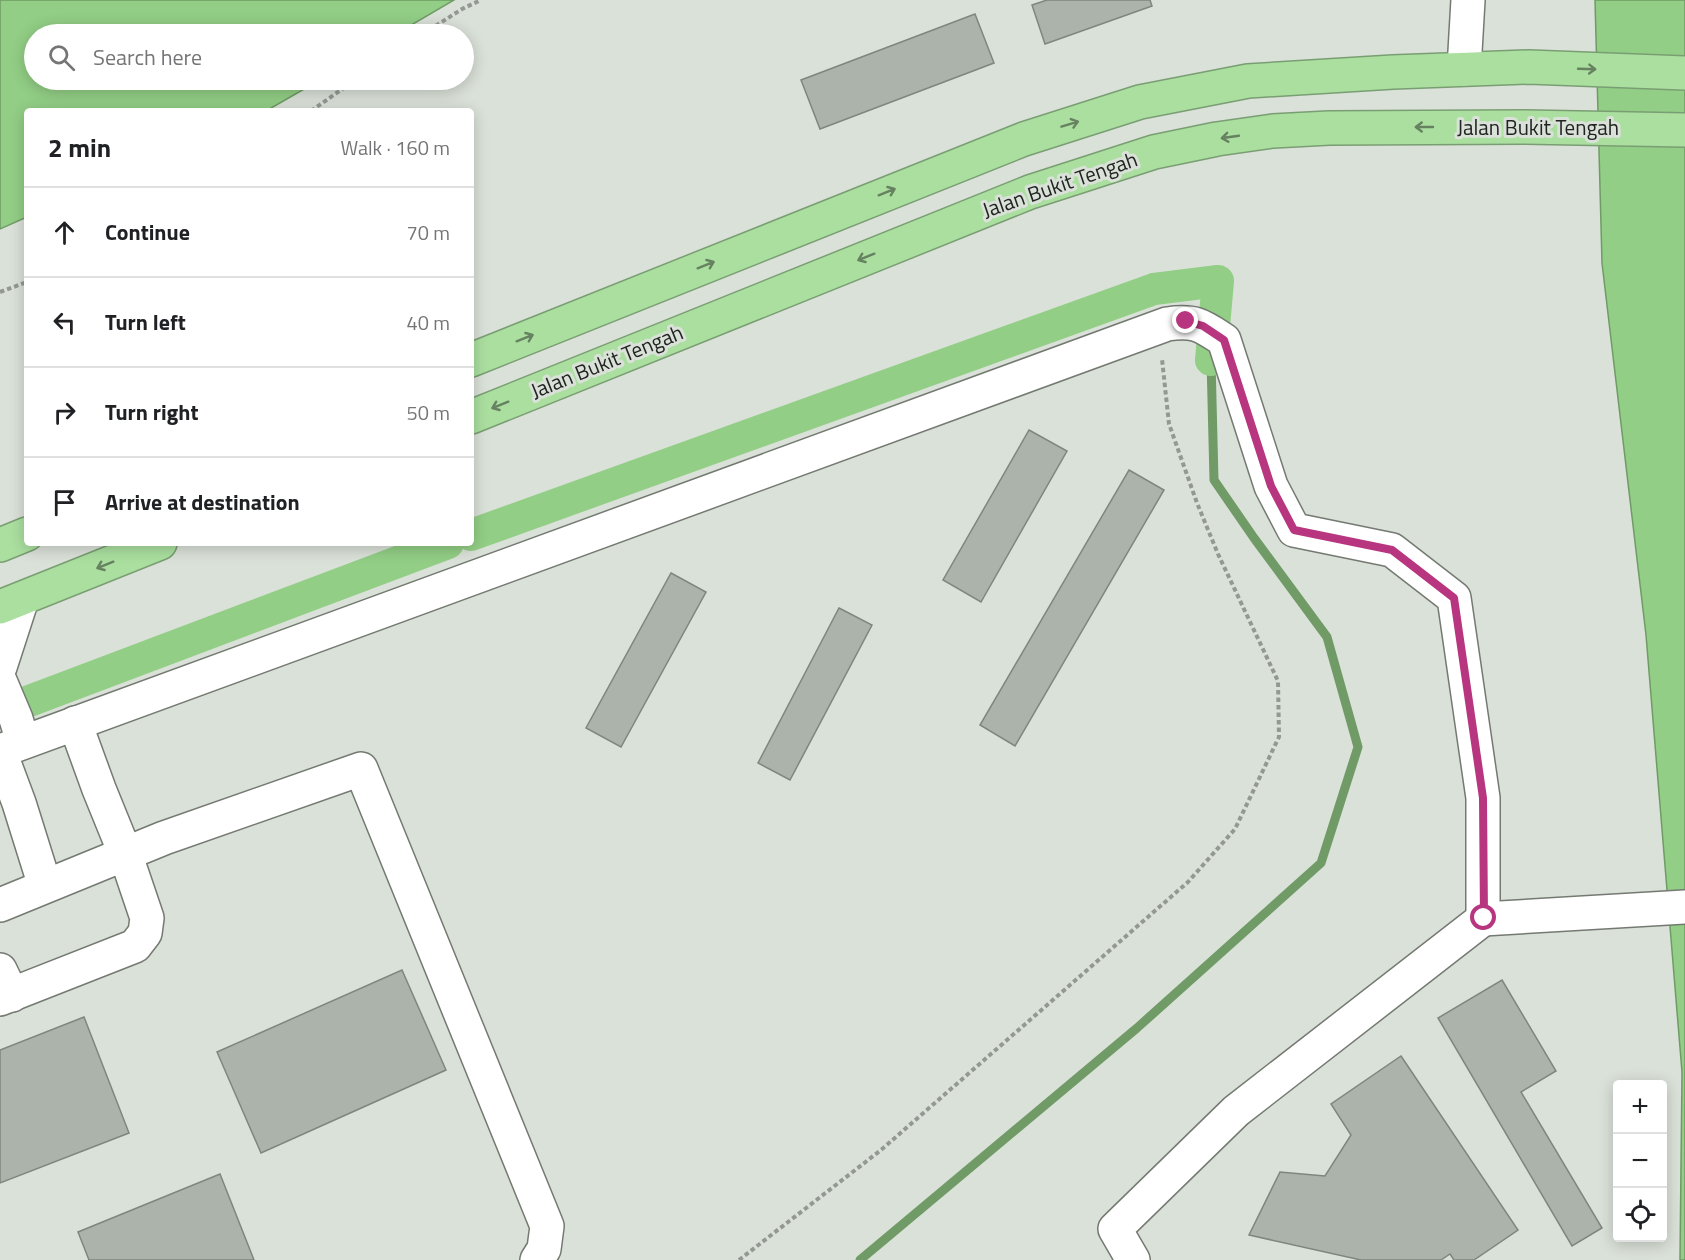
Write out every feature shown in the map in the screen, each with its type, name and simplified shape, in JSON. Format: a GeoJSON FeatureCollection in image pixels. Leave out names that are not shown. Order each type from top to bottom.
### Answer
{"type":"FeatureCollection","features":[{"type":"Feature","properties":{"kind":"highway"},"geometry":{"type":"LineString","coordinates":[[474,359],[1013,143],[1140,102],[1248,81],[1464,69],[1529,67],[1685,73]]}},
{"type":"Feature","properties":{"kind":"highway","name":"Jalan Bukit Tengah"},"geometry":{"type":"LineString","coordinates":[[474,416],[1029,192],[1154,152],[1273,131],[1329,128],[1525,127],[1685,130]]}},
{"type":"Feature","properties":{"kind":"highway"},"geometry":{"type":"LineString","coordinates":[[0,545],[24,535]]}},
{"type":"Feature","properties":{"kind":"highway"},"geometry":{"type":"LineString","coordinates":[[11,603],[152,546]]}},
{"type":"Feature","properties":{"kind":"street"},"geometry":{"type":"LineString","coordinates":[[1464,69],[1468,0]]}},
{"type":"Feature","properties":{"kind":"street"},"geometry":{"type":"LineString","coordinates":[[6,714],[75,723],[1167,324],[1186,321],[1213,333],[1271,486],[1294,530],[1392,550],[1454,598],[1483,798],[1484,918]]}},
{"type":"Feature","properties":{"kind":"street"},"geometry":{"type":"LineString","coordinates":[[11,603],[6,714],[19,803],[45,886]]}},
{"type":"Feature","properties":{"kind":"street"},"geometry":{"type":"LineString","coordinates":[[4,988],[135,946],[145,933],[147,918],[125,853],[75,723]]}},
{"type":"Feature","properties":{"kind":"street"},"geometry":{"type":"LineString","coordinates":[[0,905],[125,853],[361,769],[547,1226],[544,1249],[537,1260]]}},
{"type":"Feature","properties":{"kind":"street"},"geometry":{"type":"LineString","coordinates":[[1133,1260],[1115,1230],[1227,1119],[1484,918],[1685,907]]}},
{"type":"Feature","properties":{"kind":"path"},"geometry":{"type":"LineString","coordinates":[[439,24],[481,0]]}},
{"type":"Feature","properties":{"kind":"path"},"geometry":{"type":"LineString","coordinates":[[315,108],[341,90]]}},
{"type":"Feature","properties":{"kind":"path"},"geometry":{"type":"LineString","coordinates":[[0,292],[24,283]]}},
{"type":"Feature","properties":{"kind":"path"},"geometry":{"type":"LineString","coordinates":[[739,1260],[881,1150],[1188,882],[1235,829],[1279,737],[1278,681],[1218,554],[1169,424],[1159,328]]}},
{"type":"Feature","properties":{"kind":"shaded area"},"geometry":{"type":"Polygon","coordinates":[[[0,0],[454,0],[413,24],[24,24],[24,90],[303,90],[271,108],[24,108],[24,218],[0,229],[0,0]]]}},
{"type":"Feature","properties":{"kind":"shaded area"},"geometry":{"type":"Polygon","coordinates":[[[1595,0],[1685,0],[1685,1260],[1680,1260],[1682,1072],[1646,635],[1602,263],[1595,0]]]}},
{"type":"Feature","properties":{"kind":"building"},"geometry":{"type":"Polygon","coordinates":[[[1047,0],[1150,0],[1152,6],[1045,44],[1032,5],[1047,0]]]}},
{"type":"Feature","properties":{"kind":"building"},"geometry":{"type":"Polygon","coordinates":[[[975,14],[994,63],[820,129],[801,80],[975,14]]]}},
{"type":"Feature","properties":{"kind":"building"},"geometry":{"type":"Polygon","coordinates":[[[1029,430],[1067,451],[981,602],[943,580],[1029,430]]]}},
{"type":"Feature","properties":{"kind":"building"},"geometry":{"type":"Polygon","coordinates":[[[1129,470],[1164,490],[1015,746],[980,725],[1129,470]]]}},
{"type":"Feature","properties":{"kind":"building"},"geometry":{"type":"Polygon","coordinates":[[[671,573],[706,592],[621,747],[586,728],[671,573]]]}},
{"type":"Feature","properties":{"kind":"building"},"geometry":{"type":"Polygon","coordinates":[[[839,608],[872,625],[790,780],[758,763],[839,608]]]}},
{"type":"Feature","properties":{"kind":"building"},"geometry":{"type":"Polygon","coordinates":[[[402,970],[446,1070],[261,1153],[217,1052],[402,970]]]}},
{"type":"Feature","properties":{"kind":"building"},"geometry":{"type":"Polygon","coordinates":[[[1502,980],[1556,1071],[1521,1092],[1602,1228],[1572,1246],[1438,1018],[1502,980]]]}},
{"type":"Feature","properties":{"kind":"building"},"geometry":{"type":"Polygon","coordinates":[[[84,1017],[129,1133],[0,1183],[0,1050],[84,1017]]]}},
{"type":"Feature","properties":{"kind":"building"},"geometry":{"type":"Polygon","coordinates":[[[1401,1056],[1518,1230],[1474,1260],[1454,1260],[1450,1254],[1441,1260],[1361,1260],[1249,1235],[1280,1172],[1325,1176],[1351,1135],[1331,1104],[1401,1056]]]}},
{"type":"Feature","properties":{"kind":"building"},"geometry":{"type":"Polygon","coordinates":[[[220,1174],[254,1260],[89,1260],[78,1232],[220,1174]]]}},
{"type":"Feature","properties":{"kind":"waterway"},"geometry":{"type":"LineString","coordinates":[[474,534],[1154,289],[1218,281],[1211,360]]}},
{"type":"Feature","properties":{"kind":"waterway"},"geometry":{"type":"LineString","coordinates":[[860,1260],[1137,1028],[1321,863],[1358,747],[1327,637],[1214,480],[1211,360]]}},
{"type":"Feature","properties":{"kind":"waterway"},"geometry":{"type":"LineString","coordinates":[[0,712],[440,546]]}},
{"type":"Feature","properties":{"kind":"route"},"geometry":{"type":"LineString","coordinates":[[1186,321],[1203,326],[1224,340],[1271,486],[1294,530],[1392,550],[1454,598],[1483,798],[1484,918]]}}]}
